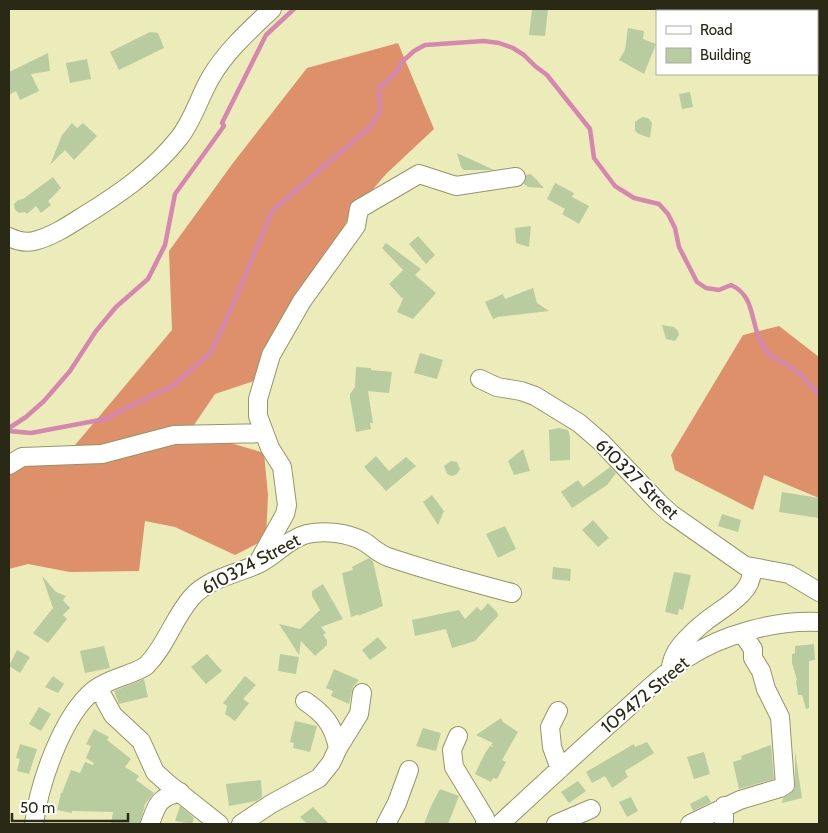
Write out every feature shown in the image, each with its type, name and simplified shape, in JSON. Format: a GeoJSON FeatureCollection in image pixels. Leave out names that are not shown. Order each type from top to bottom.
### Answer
{"type":"FeatureCollection","features":[{"type":"Feature","properties":{"kind":"street"},"geometry":{"type":"LineString","coordinates":[[9,237],[20,242],[34,241],[48,236],[70,225],[115,197],[142,175],[162,157],[181,135],[198,107],[211,76],[226,56],[272,9]]}},
{"type":"Feature","properties":{"kind":"street"},"geometry":{"type":"LineString","coordinates":[[257,564],[285,514],[287,504],[282,467],[263,432],[258,416],[258,399],[271,355],[302,301],[356,226],[359,210],[419,174],[456,186],[516,177]]}},
{"type":"Feature","properties":{"kind":"street","name":"610327 Street"},"geometry":{"type":"LineString","coordinates":[[480,379],[498,387],[521,391],[535,396],[579,423],[601,442],[671,514],[747,566]]}},
{"type":"Feature","properties":{"kind":"street"},"geometry":{"type":"LineString","coordinates":[[9,464],[22,457],[102,454],[174,435],[263,432]]}},
{"type":"Feature","properties":{"kind":"street","name":"610324 Street"},"geometry":{"type":"LineString","coordinates":[[34,824],[44,783],[56,746],[71,717],[93,691],[102,685],[146,666],[172,629],[186,604],[202,588],[214,581],[257,564],[292,540],[308,534],[340,533],[357,539],[385,556],[448,576],[512,593]]}},
{"type":"Feature","properties":{"kind":"street"},"geometry":{"type":"LineString","coordinates":[[747,566],[789,574],[819,592]]}},
{"type":"Feature","properties":{"kind":"street"},"geometry":{"type":"LineString","coordinates":[[670,670],[675,654],[681,645],[705,622],[726,608],[748,585],[752,573],[747,566]]}},
{"type":"Feature","properties":{"kind":"street","name":"109472 Street"},"geometry":{"type":"LineString","coordinates":[[501,824],[670,670],[695,654],[742,633],[769,626],[807,621],[819,622]]}},
{"type":"Feature","properties":{"kind":"street"},"geometry":{"type":"LineString","coordinates":[[690,824],[724,806],[785,785],[780,717],[766,689],[761,671],[753,658],[753,649],[742,633]]}},
{"type":"Feature","properties":{"kind":"street"},"geometry":{"type":"LineString","coordinates":[[93,691],[102,695],[113,715],[141,741],[155,772],[219,824]]}},
{"type":"Feature","properties":{"kind":"street"},"geometry":{"type":"LineString","coordinates":[[241,824],[271,804],[318,778],[331,763],[359,714],[362,693]]}},
{"type":"Feature","properties":{"kind":"street"},"geometry":{"type":"LineString","coordinates":[[305,701],[328,720],[336,737],[338,748]]}},
{"type":"Feature","properties":{"kind":"street"},"geometry":{"type":"LineString","coordinates":[[558,711],[550,727],[552,747],[560,770]]}},
{"type":"Feature","properties":{"kind":"street"},"geometry":{"type":"LineString","coordinates":[[458,736],[452,750],[454,767],[485,818],[485,824]]}},
{"type":"Feature","properties":{"kind":"street"},"geometry":{"type":"LineString","coordinates":[[386,824],[397,803],[409,770]]}},
{"type":"Feature","properties":{"kind":"street"},"geometry":{"type":"LineString","coordinates":[[150,824],[157,804],[162,799],[180,792]]}},
{"type":"Feature","properties":{"kind":"street"},"geometry":{"type":"LineString","coordinates":[[724,806],[724,824]]}},
{"type":"Feature","properties":{"kind":"street"},"geometry":{"type":"LineString","coordinates":[[556,824],[591,809]]}},
{"type":"Feature","properties":{"kind":"shaded area"},"geometry":{"type":"Polygon","coordinates":[[[398,43],[434,129],[386,174],[349,217],[327,258],[279,325],[254,381],[215,394],[194,425],[227,442],[264,453],[268,495],[266,539],[235,555],[175,527],[145,521],[139,571],[70,572],[28,564],[9,569],[9,473],[18,461],[65,457],[172,330],[169,251],[233,163],[307,68],[398,43]]]}},
{"type":"Feature","properties":{"kind":"shaded area"},"geometry":{"type":"Polygon","coordinates":[[[779,326],[819,357],[819,498],[764,475],[753,510],[675,470],[671,455],[743,335],[779,326]]]}},
{"type":"Feature","properties":{"kind":"building"},"geometry":{"type":"Polygon","coordinates":[[[532,9],[548,9],[545,36],[529,35],[532,9]]]}},
{"type":"Feature","properties":{"kind":"building"},"geometry":{"type":"Polygon","coordinates":[[[628,28],[644,31],[643,39],[656,44],[644,74],[619,60],[625,50],[628,28]]]}},
{"type":"Feature","properties":{"kind":"building"},"geometry":{"type":"Polygon","coordinates":[[[150,32],[158,33],[164,48],[119,70],[110,52],[150,32]]]}},
{"type":"Feature","properties":{"kind":"building"},"geometry":{"type":"Polygon","coordinates":[[[48,53],[50,71],[31,74],[39,91],[20,100],[16,91],[9,95],[9,72],[48,53]]]}},
{"type":"Feature","properties":{"kind":"building"},"geometry":{"type":"Polygon","coordinates":[[[87,59],[91,79],[70,83],[66,63],[87,59]]]}},
{"type":"Feature","properties":{"kind":"building"},"geometry":{"type":"Polygon","coordinates":[[[690,92],[693,107],[682,109],[679,94],[690,92]]]}},
{"type":"Feature","properties":{"kind":"building"},"geometry":{"type":"Polygon","coordinates":[[[642,117],[648,118],[652,123],[650,138],[635,131],[635,122],[642,117]]]}},
{"type":"Feature","properties":{"kind":"building"},"geometry":{"type":"Polygon","coordinates":[[[72,123],[77,128],[83,123],[97,136],[74,160],[65,150],[50,165],[62,135],[72,123]]]}},
{"type":"Feature","properties":{"kind":"building"},"geometry":{"type":"Polygon","coordinates":[[[457,153],[494,170],[464,170],[461,167],[457,153]]]}},
{"type":"Feature","properties":{"kind":"building"},"geometry":{"type":"Polygon","coordinates":[[[530,174],[544,188],[528,187],[524,184],[526,175],[530,174]]]}},
{"type":"Feature","properties":{"kind":"building"},"geometry":{"type":"Polygon","coordinates":[[[53,177],[61,188],[48,201],[51,205],[41,213],[36,206],[27,214],[25,212],[19,213],[15,210],[14,204],[18,200],[23,199],[53,177]]]}},
{"type":"Feature","properties":{"kind":"building"},"geometry":{"type":"Polygon","coordinates":[[[555,183],[574,193],[572,197],[589,206],[579,224],[562,214],[565,209],[547,199],[555,183]]]}},
{"type":"Feature","properties":{"kind":"building"},"geometry":{"type":"Polygon","coordinates":[[[531,226],[529,247],[516,243],[515,228],[531,226]]]}},
{"type":"Feature","properties":{"kind":"building"},"geometry":{"type":"Polygon","coordinates":[[[418,236],[435,255],[426,264],[409,244],[418,236]]]}},
{"type":"Feature","properties":{"kind":"building"},"geometry":{"type":"Polygon","coordinates":[[[386,243],[421,269],[415,275],[436,293],[413,319],[397,312],[403,299],[389,284],[403,270],[382,248],[386,243]]]}},
{"type":"Feature","properties":{"kind":"building"},"geometry":{"type":"Polygon","coordinates":[[[533,288],[537,303],[549,311],[493,319],[485,302],[503,294],[505,299],[533,288]]]}},
{"type":"Feature","properties":{"kind":"building"},"geometry":{"type":"Polygon","coordinates":[[[662,325],[674,327],[678,331],[679,335],[675,341],[666,339],[662,325]]]}},
{"type":"Feature","properties":{"kind":"building"},"geometry":{"type":"Polygon","coordinates":[[[420,353],[443,360],[437,379],[414,373],[420,353]]]}},
{"type":"Feature","properties":{"kind":"building"},"geometry":{"type":"Polygon","coordinates":[[[356,367],[392,372],[389,393],[368,391],[373,423],[370,423],[371,429],[356,432],[350,394],[355,387],[356,367]]]}},
{"type":"Feature","properties":{"kind":"building"},"geometry":{"type":"Polygon","coordinates":[[[559,428],[568,430],[570,437],[570,460],[550,461],[549,430],[559,428]]]}},
{"type":"Feature","properties":{"kind":"building"},"geometry":{"type":"Polygon","coordinates":[[[523,449],[530,471],[514,475],[508,461],[523,449]]]}},
{"type":"Feature","properties":{"kind":"building"},"geometry":{"type":"Polygon","coordinates":[[[376,456],[389,471],[406,457],[416,466],[386,491],[364,467],[376,456]]]}},
{"type":"Feature","properties":{"kind":"building"},"geometry":{"type":"Polygon","coordinates":[[[451,461],[457,462],[460,469],[457,474],[452,476],[447,474],[444,466],[451,461]]]}},
{"type":"Feature","properties":{"kind":"building"},"geometry":{"type":"Polygon","coordinates":[[[610,467],[616,473],[607,485],[572,508],[561,492],[578,480],[583,487],[610,467]]]}},
{"type":"Feature","properties":{"kind":"building"},"geometry":{"type":"Polygon","coordinates":[[[782,492],[819,498],[819,518],[779,512],[782,492]]]}},
{"type":"Feature","properties":{"kind":"building"},"geometry":{"type":"Polygon","coordinates":[[[432,495],[444,511],[438,525],[423,502],[432,495]]]}},
{"type":"Feature","properties":{"kind":"building"},"geometry":{"type":"Polygon","coordinates":[[[722,514],[741,520],[738,532],[718,526],[722,514]]]}},
{"type":"Feature","properties":{"kind":"building"},"geometry":{"type":"Polygon","coordinates":[[[593,520],[609,538],[598,547],[582,530],[593,520]]]}},
{"type":"Feature","properties":{"kind":"building"},"geometry":{"type":"Polygon","coordinates":[[[505,526],[516,549],[498,558],[486,534],[505,526]]]}},
{"type":"Feature","properties":{"kind":"building"},"geometry":{"type":"Polygon","coordinates":[[[369,558],[373,561],[383,606],[351,617],[342,573],[353,570],[352,567],[369,558]]]}},
{"type":"Feature","properties":{"kind":"building"},"geometry":{"type":"Polygon","coordinates":[[[553,567],[571,569],[570,581],[552,579],[553,567]]]}},
{"type":"Feature","properties":{"kind":"building"},"geometry":{"type":"Polygon","coordinates":[[[674,572],[691,575],[683,610],[679,609],[678,615],[665,612],[674,572]]]}},
{"type":"Feature","properties":{"kind":"building"},"geometry":{"type":"Polygon","coordinates":[[[42,576],[56,592],[66,596],[63,600],[70,608],[63,615],[67,619],[48,643],[33,633],[53,608],[42,576]]]}},
{"type":"Feature","properties":{"kind":"building"},"geometry":{"type":"Polygon","coordinates":[[[323,584],[343,619],[321,627],[326,633],[323,635],[327,640],[327,645],[315,656],[301,641],[299,655],[279,624],[300,629],[320,610],[312,596],[312,591],[323,584]]]}},
{"type":"Feature","properties":{"kind":"building"},"geometry":{"type":"Polygon","coordinates":[[[488,603],[497,612],[498,616],[475,641],[452,648],[446,629],[415,636],[412,620],[459,610],[465,619],[477,607],[481,611],[488,603]]]}},
{"type":"Feature","properties":{"kind":"building"},"geometry":{"type":"Polygon","coordinates":[[[378,637],[387,648],[370,660],[362,650],[378,637]]]}},
{"type":"Feature","properties":{"kind":"building"},"geometry":{"type":"Polygon","coordinates":[[[814,644],[815,660],[809,661],[809,708],[806,709],[802,695],[798,695],[792,654],[795,653],[795,646],[814,644]]]}},
{"type":"Feature","properties":{"kind":"building"},"geometry":{"type":"Polygon","coordinates":[[[104,646],[110,668],[85,673],[80,651],[104,646]]]}},
{"type":"Feature","properties":{"kind":"building"},"geometry":{"type":"Polygon","coordinates":[[[17,650],[30,657],[20,673],[9,666],[17,650]]]}},
{"type":"Feature","properties":{"kind":"building"},"geometry":{"type":"Polygon","coordinates":[[[207,654],[222,671],[206,684],[191,667],[207,654]]]}},
{"type":"Feature","properties":{"kind":"building"},"geometry":{"type":"Polygon","coordinates":[[[280,654],[299,657],[296,674],[278,671],[280,654]]]}},
{"type":"Feature","properties":{"kind":"building"},"geometry":{"type":"Polygon","coordinates":[[[334,669],[359,680],[353,687],[349,704],[331,696],[333,691],[326,688],[334,669]]]}},
{"type":"Feature","properties":{"kind":"building"},"geometry":{"type":"Polygon","coordinates":[[[53,676],[64,684],[58,693],[45,687],[53,676]]]}},
{"type":"Feature","properties":{"kind":"building"},"geometry":{"type":"Polygon","coordinates":[[[245,676],[256,685],[243,699],[249,703],[235,721],[225,714],[227,706],[223,703],[245,676]]]}},
{"type":"Feature","properties":{"kind":"building"},"geometry":{"type":"Polygon","coordinates":[[[144,679],[148,697],[119,704],[114,691],[144,679]]]}},
{"type":"Feature","properties":{"kind":"building"},"geometry":{"type":"Polygon","coordinates":[[[39,707],[51,714],[41,731],[29,724],[39,707]]]}},
{"type":"Feature","properties":{"kind":"building"},"geometry":{"type":"Polygon","coordinates":[[[501,718],[503,722],[518,732],[502,760],[506,762],[497,779],[493,778],[491,782],[475,774],[485,753],[490,746],[494,747],[491,745],[493,743],[476,735],[501,718]]]}},
{"type":"Feature","properties":{"kind":"building"},"geometry":{"type":"Polygon","coordinates":[[[295,721],[317,726],[310,752],[293,748],[294,743],[290,742],[295,721]]]}},
{"type":"Feature","properties":{"kind":"building"},"geometry":{"type":"Polygon","coordinates":[[[423,728],[441,733],[436,751],[416,746],[423,728]]]}},
{"type":"Feature","properties":{"kind":"building"},"geometry":{"type":"Polygon","coordinates":[[[94,729],[109,737],[107,740],[131,759],[125,767],[139,776],[136,780],[154,793],[145,804],[140,824],[111,824],[113,812],[72,811],[72,813],[57,810],[61,793],[71,770],[80,773],[85,762],[93,765],[94,763],[86,758],[91,746],[86,744],[94,729]]]}},
{"type":"Feature","properties":{"kind":"building"},"geometry":{"type":"Polygon","coordinates":[[[647,742],[654,753],[625,771],[628,777],[612,788],[605,776],[592,783],[586,772],[634,744],[635,747],[647,742]]]}},
{"type":"Feature","properties":{"kind":"building"},"geometry":{"type":"Polygon","coordinates":[[[20,744],[37,749],[29,774],[17,771],[20,759],[16,758],[20,744]]]}},
{"type":"Feature","properties":{"kind":"building"},"geometry":{"type":"Polygon","coordinates":[[[771,745],[774,779],[739,789],[733,762],[742,759],[741,756],[771,745]]]}},
{"type":"Feature","properties":{"kind":"building"},"geometry":{"type":"Polygon","coordinates":[[[795,751],[802,798],[782,803],[783,798],[795,789],[795,751]]]}},
{"type":"Feature","properties":{"kind":"building"},"geometry":{"type":"Polygon","coordinates":[[[704,752],[710,774],[694,779],[687,757],[704,752]]]}},
{"type":"Feature","properties":{"kind":"building"},"geometry":{"type":"Polygon","coordinates":[[[261,780],[262,797],[256,801],[229,806],[226,784],[261,780]]]}},
{"type":"Feature","properties":{"kind":"building"},"geometry":{"type":"Polygon","coordinates":[[[578,781],[586,791],[569,803],[561,792],[578,781]]]}},
{"type":"Feature","properties":{"kind":"building"},"geometry":{"type":"Polygon","coordinates":[[[440,789],[459,796],[448,824],[424,824],[431,806],[440,789]]]}},
{"type":"Feature","properties":{"kind":"building"},"geometry":{"type":"Polygon","coordinates":[[[707,795],[711,802],[693,811],[690,804],[707,795]]]}},
{"type":"Feature","properties":{"kind":"building"},"geometry":{"type":"Polygon","coordinates":[[[631,797],[638,811],[627,817],[619,802],[631,797]]]}},
{"type":"Feature","properties":{"kind":"building"},"geometry":{"type":"Polygon","coordinates":[[[180,806],[194,818],[192,824],[175,821],[180,806]]]}},
{"type":"Feature","properties":{"kind":"building"},"geometry":{"type":"Polygon","coordinates":[[[313,807],[329,824],[307,824],[300,817],[313,807]]]}},
{"type":"Feature","properties":{"kind":"waterway"},"geometry":{"type":"LineString","coordinates":[[9,428],[26,417],[44,401],[70,371],[96,331],[116,307],[148,279],[165,245],[175,194],[224,126],[222,123],[266,35],[294,9]]}},
{"type":"Feature","properties":{"kind":"waterway"},"geometry":{"type":"LineString","coordinates":[[9,431],[31,433],[105,419],[174,385],[211,352],[272,211],[370,127],[380,112],[379,88],[393,76],[403,61],[414,51],[425,45],[484,41],[499,43],[513,48],[547,75],[590,129],[594,158],[615,186],[634,198],[659,204],[668,214],[675,228],[679,247],[697,282],[706,288],[719,290],[731,285],[739,290],[749,303],[758,336],[765,350],[798,372],[819,394]]}}]}
